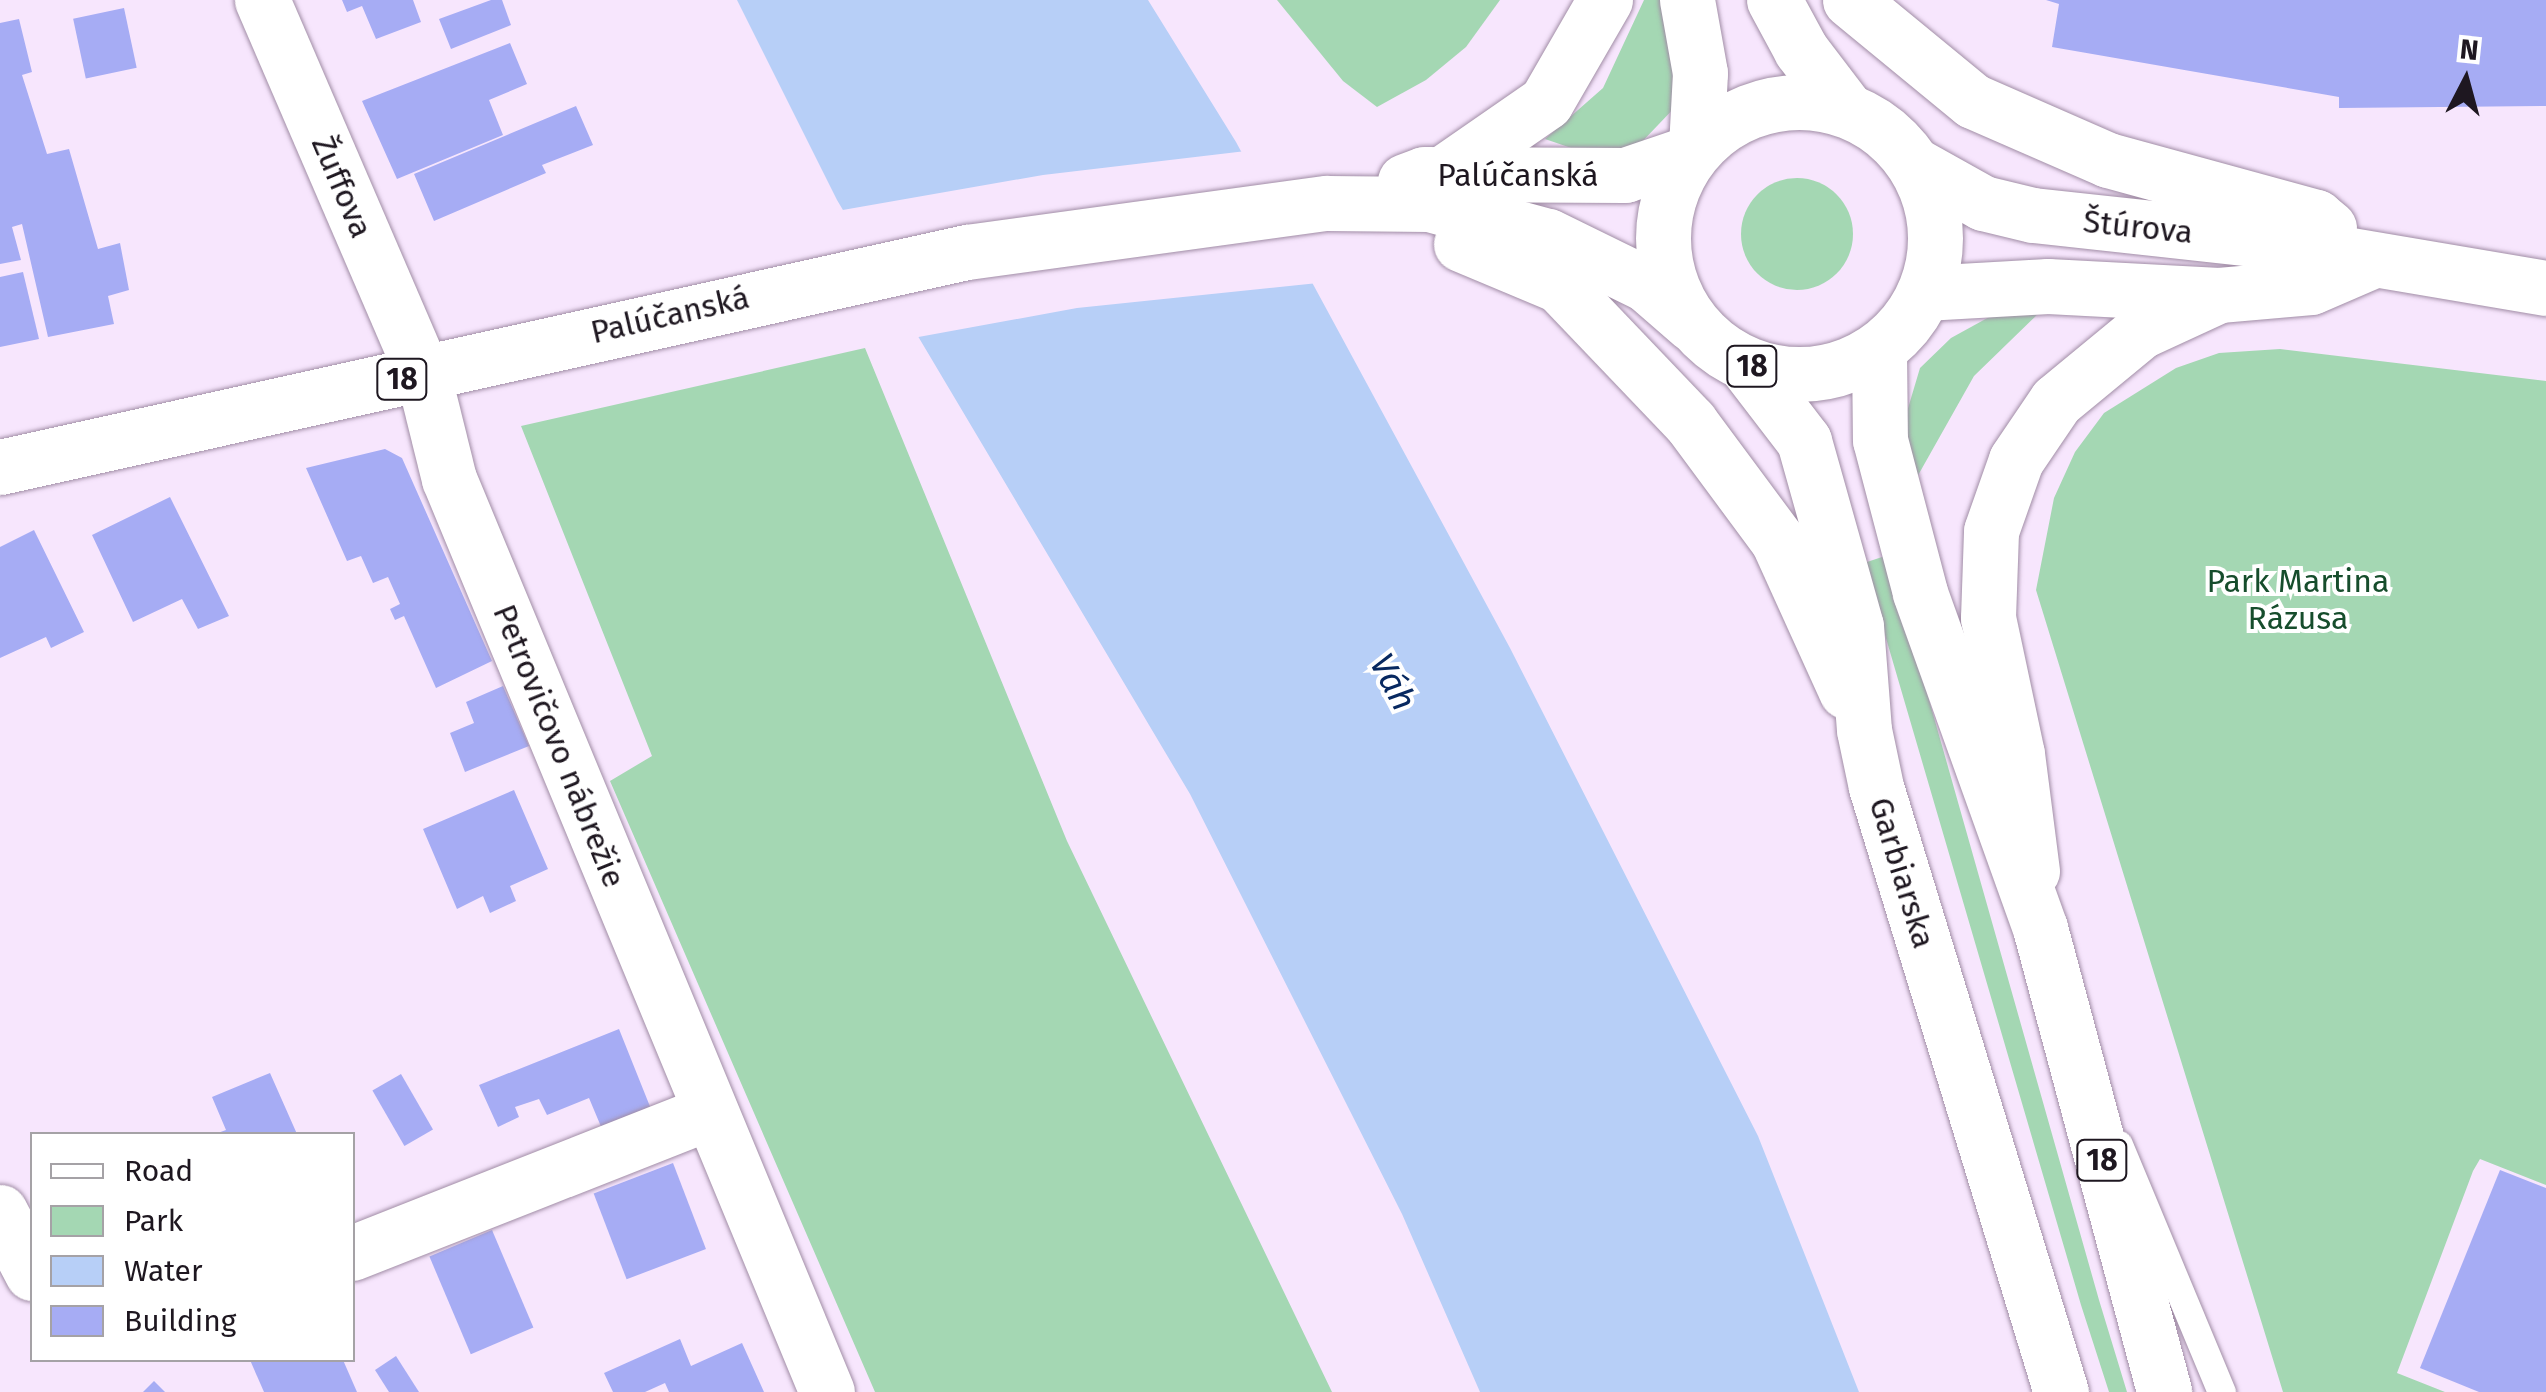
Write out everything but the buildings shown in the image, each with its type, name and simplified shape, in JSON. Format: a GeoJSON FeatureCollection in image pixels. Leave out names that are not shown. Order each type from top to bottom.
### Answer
{"type":"FeatureCollection","features":[{"type":"Feature","properties":{"kind":"main road","name":"Žuffova"},"geometry":{"type":"LineString","coordinates":[[262,0],[423,374]]}},
{"type":"Feature","properties":{"kind":"main road"},"geometry":{"type":"LineString","coordinates":[[1442,174],[1546,102],[1605,0]]}},
{"type":"Feature","properties":{"kind":"main road"},"geometry":{"type":"LineString","coordinates":[[1687,0],[1700,73],[1693,150]]}},
{"type":"Feature","properties":{"kind":"main road"},"geometry":{"type":"LineString","coordinates":[[1774,0],[1801,50],[1846,109]]}},
{"type":"Feature","properties":{"kind":"main road"},"geometry":{"type":"LineString","coordinates":[[1850,0],[1973,101],[2108,160],[2316,217],[2370,262]]}},
{"type":"Feature","properties":{"kind":"main road","name":"18"},"geometry":{"type":"LineString","coordinates":[[1787,101],[1846,109],[1894,139],[1916,165],[1930,197],[1936,240],[1924,294],[1906,325],[1878,350],[1812,375],[1745,364],[1692,324],[1666,273],[1662,228],[1671,188],[1693,150],[1763,106],[1787,101]]}},
{"type":"Feature","properties":{"kind":"main road","name":"Palúčanská"},"geometry":{"type":"LineString","coordinates":[[1336,203],[1424,174],[1625,176],[1693,150]]}},
{"type":"Feature","properties":{"kind":"main road","name":"Štúrova"},"geometry":{"type":"LineString","coordinates":[[1916,165],[1983,202],[2033,216],[2262,240],[2370,262],[2546,288]]}},
{"type":"Feature","properties":{"kind":"main road","name":"Palúčanská"},"geometry":{"type":"LineString","coordinates":[[0,467],[802,285],[1165,220],[1336,203],[1428,204],[1548,236],[1646,284],[1692,324]]}},
{"type":"Feature","properties":{"kind":"main road"},"geometry":{"type":"LineString","coordinates":[[1336,203],[1520,265],[1559,284],[1690,422],[1778,540],[1864,730]]}},
{"type":"Feature","properties":{"kind":"main road","name":"Štúrova"},"geometry":{"type":"LineString","coordinates":[[1924,294],[2048,286],[2219,295],[2310,288],[2370,262]]}},
{"type":"Feature","properties":{"kind":"main road"},"geometry":{"type":"LineString","coordinates":[[2040,928],[2017,754],[1988,618],[1992,531],[2016,460],[2056,402],[2141,332],[2219,295]]}},
{"type":"Feature","properties":{"kind":"main road","name":"18"},"geometry":{"type":"LineString","coordinates":[[1878,350],[1880,440],[1920,592],[2040,928],[2164,1392]]}},
{"type":"Feature","properties":{"kind":"main road","name":"Garbiarska"},"geometry":{"type":"LineString","coordinates":[[1745,364],[1804,440],[1856,626],[1864,730],[2061,1392]]}},
{"type":"Feature","properties":{"kind":"main road","name":"Petrovičovo nábrežie"},"geometry":{"type":"LineString","coordinates":[[423,374],[449,479],[827,1392]]}},
{"type":"Feature","properties":{"kind":"main road"},"geometry":{"type":"LineString","coordinates":[[355,1251],[710,1112]]}},
{"type":"Feature","properties":{"kind":"main road"},"geometry":{"type":"LineString","coordinates":[[0,1212],[30,1269]]}},
{"type":"Feature","properties":{"kind":"lane"},"geometry":{"type":"LineString","coordinates":[[2076,1062],[2141,1187],[2222,1392]]}},
{"type":"Feature","properties":{"kind":"green space"},"geometry":{"type":"Polygon","coordinates":[[[1277,0],[1500,0],[1466,47],[1426,80],[1377,107],[1343,81],[1277,0]]]}},
{"type":"Feature","properties":{"kind":"green space"},"geometry":{"type":"Polygon","coordinates":[[[1644,0],[1663,0],[1680,102],[1636,148],[1580,151],[1545,139],[1603,88],[1644,0]]]}},
{"type":"Feature","properties":{"kind":"green space"},"geometry":{"type":"Polygon","coordinates":[[[1797,178],[1818,182],[1837,194],[1849,213],[1853,234],[1849,255],[1837,274],[1818,286],[1797,290],[1776,286],[1757,274],[1745,255],[1741,234],[1745,213],[1757,194],[1776,182],[1797,178]]]}},
{"type":"Feature","properties":{"kind":"green space"},"geometry":{"type":"Polygon","coordinates":[[[2042,310],[1974,376],[1912,486],[1903,425],[1920,368],[1951,338],[1991,316],[2042,310]]]}},
{"type":"Feature","properties":{"kind":"green space"},"geometry":{"type":"Polygon","coordinates":[[[865,348],[1067,841],[1332,1392],[875,1392],[610,781],[652,756],[521,426],[865,348]]]}},
{"type":"Feature","properties":{"kind":"green space","name":"Park Martina Rázusa"},"geometry":{"type":"Polygon","coordinates":[[[2280,349],[2546,381],[2546,1185],[2480,1159],[2473,1171],[2397,1373],[2445,1392],[2283,1392],[2036,590],[2054,498],[2075,452],[2104,413],[2176,368],[2219,353],[2280,349]]]}},
{"type":"Feature","properties":{"kind":"green space"},"geometry":{"type":"Polygon","coordinates":[[[1888,555],[2127,1392],[2109,1392],[2081,1305],[1864,563],[1888,555]]]}},
{"type":"Feature","properties":{"kind":"water","name":"Váh"},"geometry":{"type":"Polygon","coordinates":[[[737,0],[1148,0],[1236,142],[1510,648],[1758,1136],[1859,1392],[1480,1392],[1402,1214],[1190,794],[837,200],[737,0]]]}},
{"type":"Feature","properties":{"kind":"pier"},"geometry":{"type":"Polygon","coordinates":[[[1246,151],[1318,283],[1077,308],[913,338],[837,211],[1043,175],[1246,151]]]}}]}
